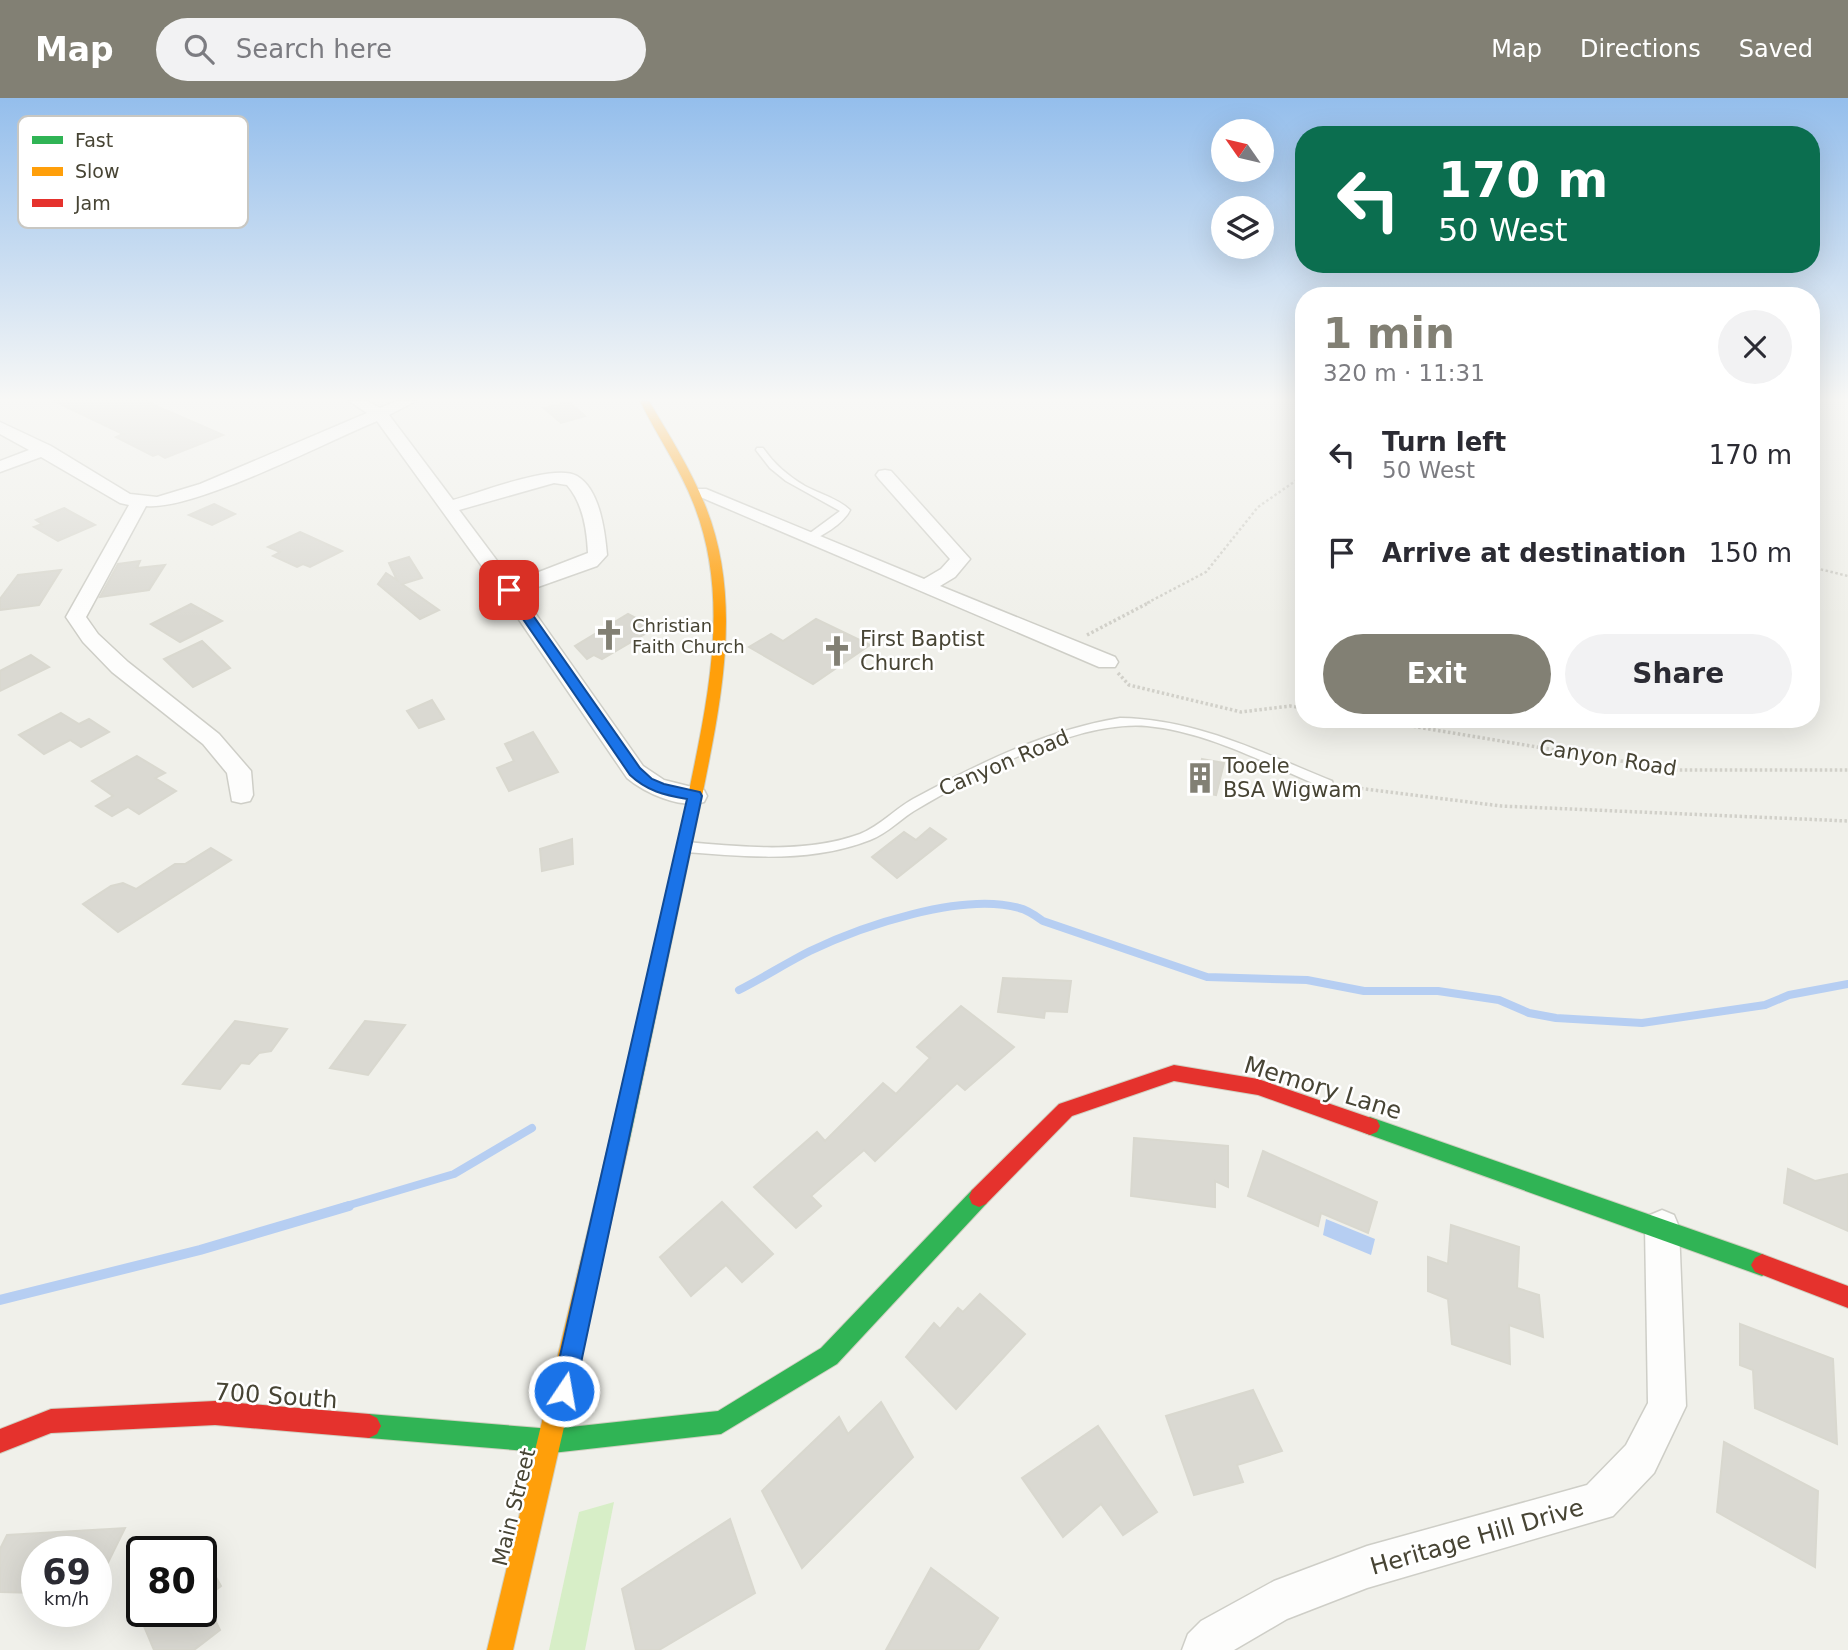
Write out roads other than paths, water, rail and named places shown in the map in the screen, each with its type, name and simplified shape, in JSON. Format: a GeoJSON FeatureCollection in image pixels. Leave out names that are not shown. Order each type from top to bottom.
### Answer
{"type":"FeatureCollection","features":[{"type":"Feature","properties":{"kind":"main road","name":"Main Street"},"geometry":{"type":"LineString","coordinates":[[500,1650],[552,1441],[685,847],[713,707],[721,650],[722,601],[716,545],[700,493],[690,473]]}},
{"type":"Feature","properties":{"kind":"main road","name":"Memory Lane"},"geometry":{"type":"LineString","coordinates":[[552,1441],[721,1422],[829,1356],[945,1231],[1066,1110],[1174,1073],[1258,1087],[1662,1227],[1848,1297]]}},
{"type":"Feature","properties":{"kind":"main road","name":"700 South"},"geometry":{"type":"LineString","coordinates":[[0,1441],[51,1422],[215,1413],[552,1441]]}},
{"type":"Feature","properties":{"kind":"street"},"geometry":{"type":"LineString","coordinates":[[84,473],[126,499],[149,501],[206,488],[240,473]]}},
{"type":"Feature","properties":{"kind":"street"},"geometry":{"type":"LineString","coordinates":[[424,473],[509,590],[635,772],[647,783],[661,789],[695,796]]}},
{"type":"Feature","properties":{"kind":"street"},"geometry":{"type":"LineString","coordinates":[[885,475],[960,559],[948,573],[925,586]]}},
{"type":"Feature","properties":{"kind":"street"},"geometry":{"type":"LineString","coordinates":[[449,507],[551,478],[571,480],[593,519],[598,555],[595,559],[509,590]]}},
{"type":"Feature","properties":{"kind":"street"},"geometry":{"type":"LineString","coordinates":[[700,493],[1107,662]]}},
{"type":"Feature","properties":{"kind":"street"},"geometry":{"type":"LineString","coordinates":[[149,501],[76,617],[90,638],[120,667],[211,739],[239,771],[241,795]]}},
{"type":"Feature","properties":{"kind":"street","name":"Heritage Hill Drive"},"geometry":{"type":"LineString","coordinates":[[1204,1650],[1216,1636],[1274,1602],[1297,1593],[1367,1567],[1599,1502],[1640,1459],[1667,1406],[1662,1227]]}},
{"type":"Feature","properties":{"kind":"lane"},"geometry":{"type":"LineString","coordinates":[[781,473],[828,497],[845,510],[843,515],[809,538]]}},
{"type":"Feature","properties":{"kind":"lane","name":"Canyon Road"},"geometry":{"type":"LineString","coordinates":[[685,847],[756,853],[814,849],[867,837],[907,808],[949,785],[1072,733],[1119,722],[1161,724],[1202,734],[1326,784]]}},
{"type":"Feature","properties":{"kind":"water"},"geometry":{"type":"Polygon","coordinates":[[[1326,1219],[1375,1239],[1371,1255],[1323,1235],[1326,1219]]]}},
{"type":"Feature","properties":{"kind":"waterway"},"geometry":{"type":"LineString","coordinates":[[739,990],[810,951],[857,931],[913,914],[970,904],[996,904],[1022,909],[1043,921],[1207,977],[1307,980],[1364,991],[1438,991],[1499,1000],[1529,1013],[1556,1018],[1642,1023],[1765,1005],[1789,995],[1848,984]]}},
{"type":"Feature","properties":{"kind":"waterway"},"geometry":{"type":"LineString","coordinates":[[343,1207],[454,1174],[532,1128]]}},
{"type":"Feature","properties":{"kind":"waterway"},"geometry":{"type":"LineString","coordinates":[[0,1300],[200,1250],[349,1206]]}},
{"type":"Feature","properties":{"kind":"place","name":"Christian Faith Church"},"geometry":{"type":"Point","coordinates":[609,635]}},
{"type":"Feature","properties":{"kind":"place","name":"First Baptist Church"},"geometry":{"type":"Point","coordinates":[837,651]}},
{"type":"Feature","properties":{"kind":"place","name":"Tooele BSA Wigwam"},"geometry":{"type":"Point","coordinates":[1200,778]}}]}
